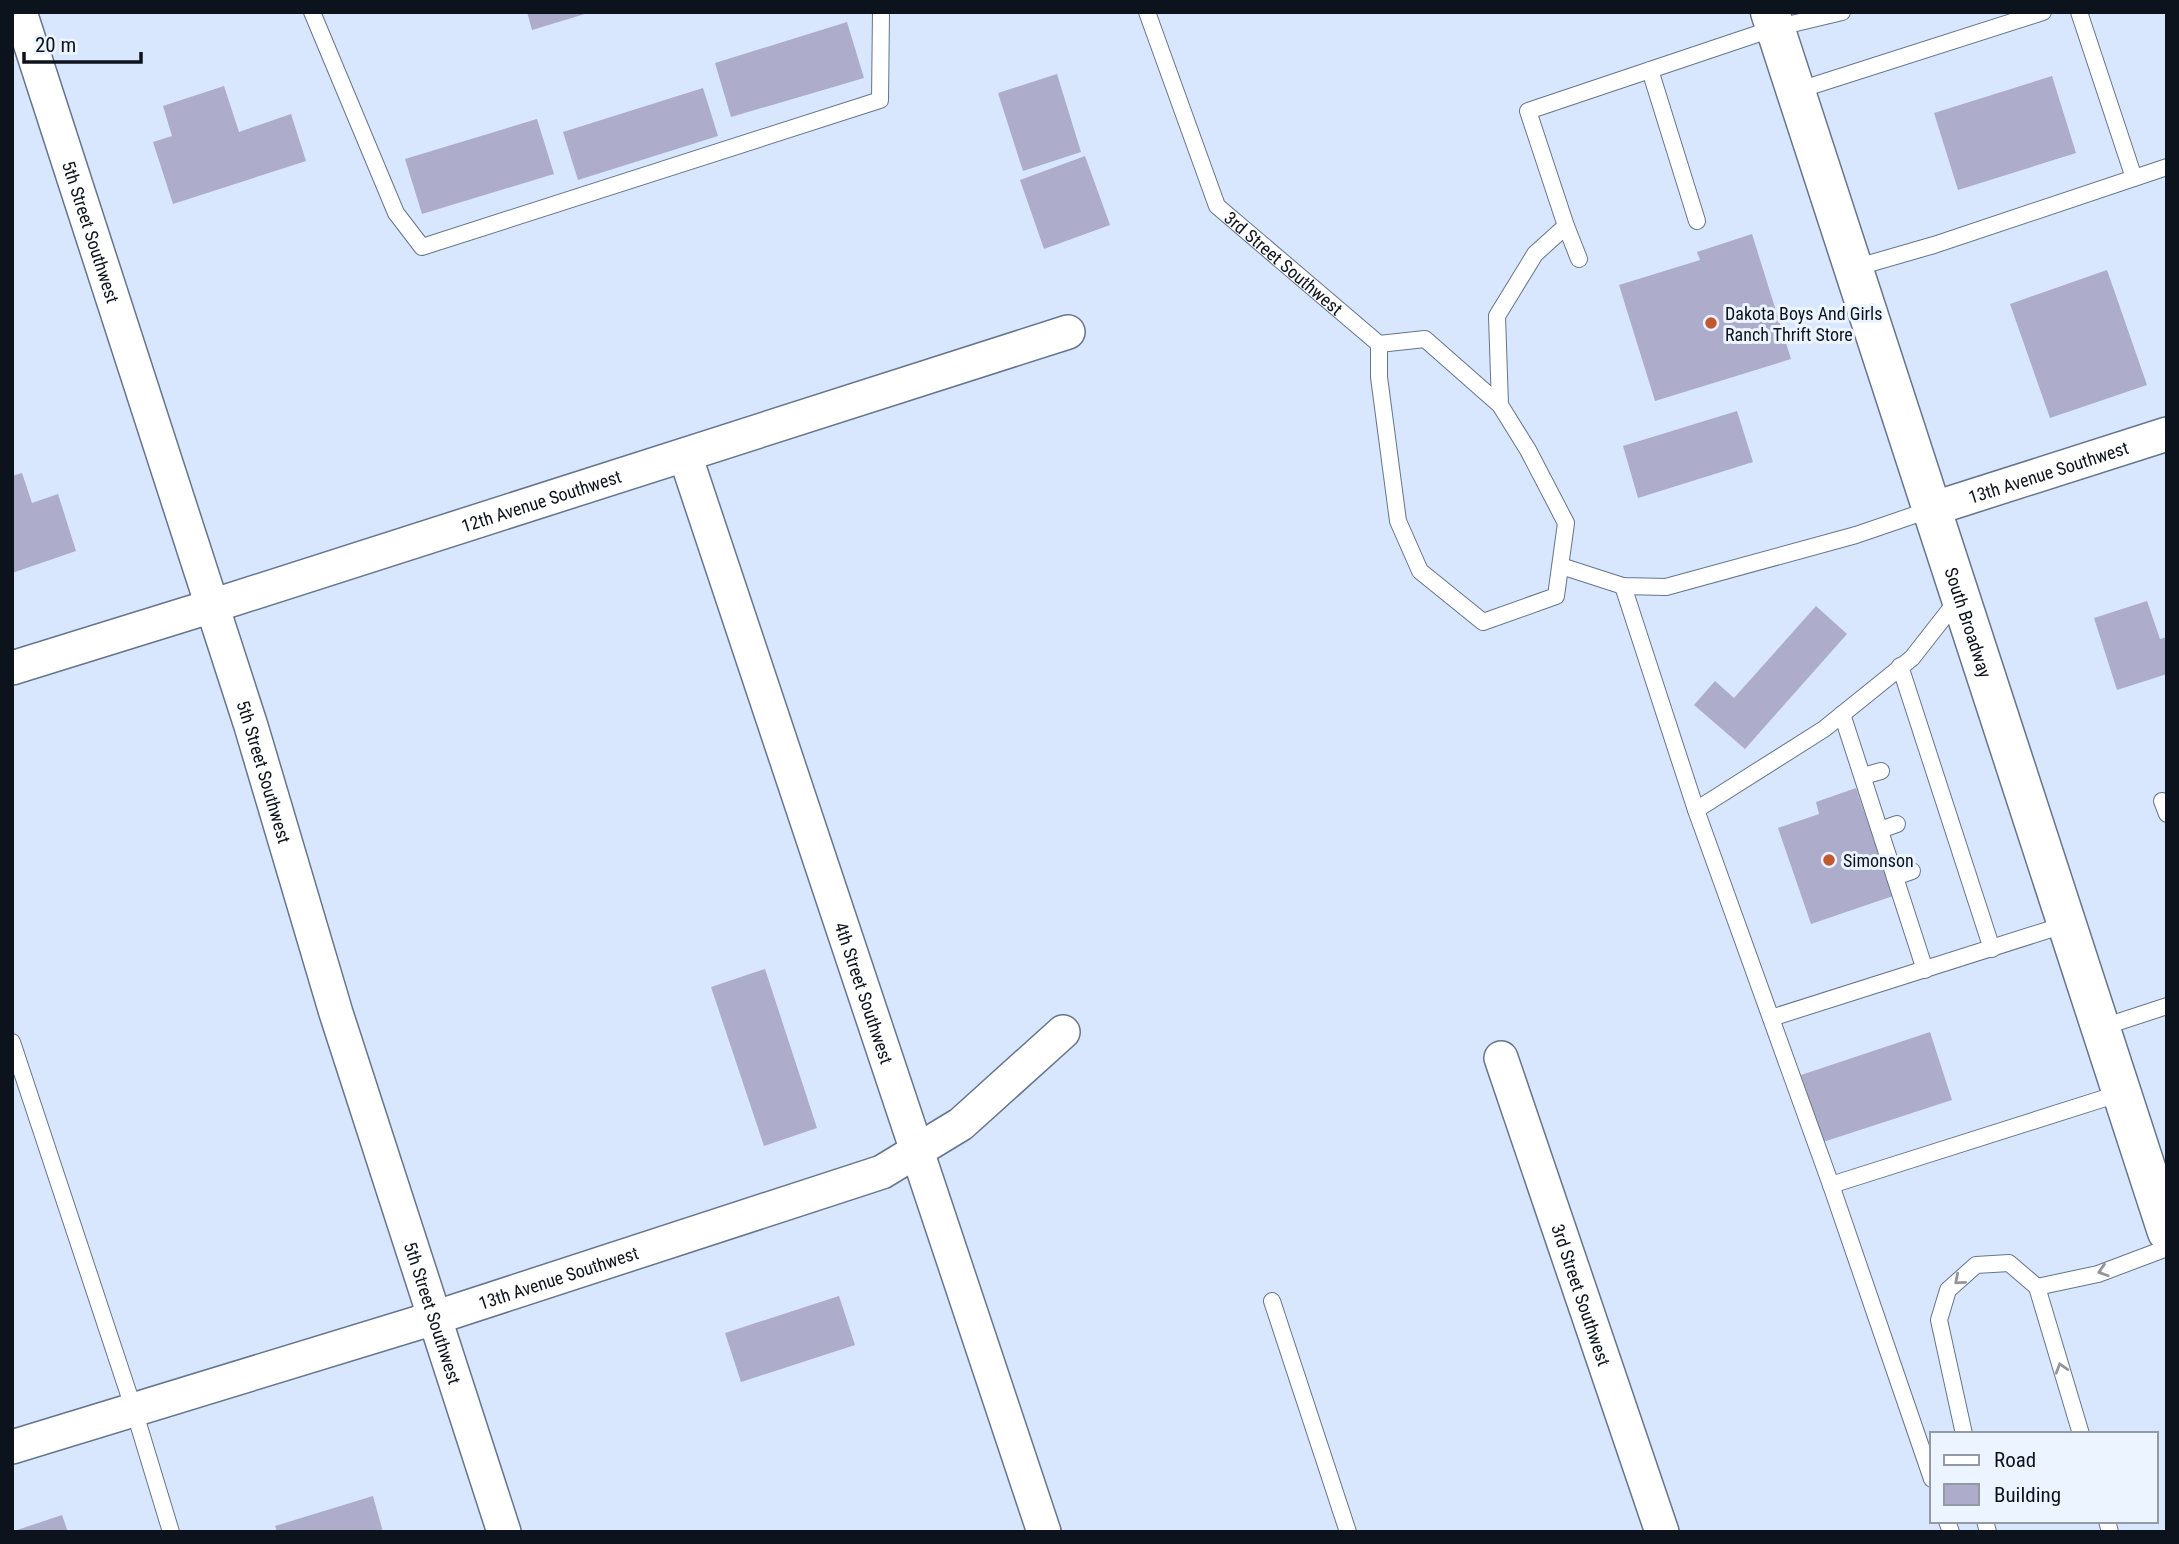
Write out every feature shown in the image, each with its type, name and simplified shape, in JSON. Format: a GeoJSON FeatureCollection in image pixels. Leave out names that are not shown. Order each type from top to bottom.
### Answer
{"type":"FeatureCollection","features":[{"type":"Feature","properties":{"kind":"main road","name":"South Broadway"},"geometry":{"type":"LineString","coordinates":[[1773,20],[2167,1232]]}},
{"type":"Feature","properties":{"kind":"street","name":"5th Street Southwest"},"geometry":{"type":"LineString","coordinates":[[20,12],[251,726],[336,1013],[504,1532]]}},
{"type":"Feature","properties":{"kind":"street","name":"12th Avenue Southwest"},"geometry":{"type":"LineString","coordinates":[[12,668],[212,607],[1068,332]]}},
{"type":"Feature","properties":{"kind":"street","name":"13th Avenue Southwest"},"geometry":{"type":"LineString","coordinates":[[1932,509],[2167,433]]}},
{"type":"Feature","properties":{"kind":"street","name":"4th Street Southwest"},"geometry":{"type":"LineString","coordinates":[[685,455],[1044,1532]]}},
{"type":"Feature","properties":{"kind":"street","name":"13th Avenue Southwest"},"geometry":{"type":"LineString","coordinates":[[12,1447],[435,1318],[882,1172],[961,1124],[1063,1032]]}},
{"type":"Feature","properties":{"kind":"street","name":"3rd Street Southwest"},"geometry":{"type":"LineString","coordinates":[[1501,1058],[1662,1532]]}},
{"type":"Feature","properties":{"kind":"lane"},"geometry":{"type":"LineString","coordinates":[[312,12],[396,213],[422,247],[880,100],[881,12]]}},
{"type":"Feature","properties":{"kind":"lane","name":"3rd Street Southwest"},"geometry":{"type":"LineString","coordinates":[[1147,12],[1217,206],[1379,344]]}},
{"type":"Feature","properties":{"kind":"lane"},"geometry":{"type":"LineString","coordinates":[[1579,259],[1528,111],[1650,71],[1773,20],[1842,12]]}},
{"type":"Feature","properties":{"kind":"lane"},"geometry":{"type":"LineString","coordinates":[[1796,91],[2043,12]]}},
{"type":"Feature","properties":{"kind":"lane"},"geometry":{"type":"LineString","coordinates":[[2079,12],[2134,178]]}},
{"type":"Feature","properties":{"kind":"lane"},"geometry":{"type":"LineString","coordinates":[[1650,71],[1696,221]]}},
{"type":"Feature","properties":{"kind":"lane"},"geometry":{"type":"LineString","coordinates":[[1854,268],[1934,245],[2167,167]]}},
{"type":"Feature","properties":{"kind":"lane"},"geometry":{"type":"LineString","coordinates":[[1500,405],[1497,316],[1535,254],[1566,226]]}},
{"type":"Feature","properties":{"kind":"lane"},"geometry":{"type":"LineString","coordinates":[[1425,339],[1500,405],[1528,450],[1566,523],[1556,596],[1483,622],[1420,571],[1398,521],[1379,377],[1379,344],[1425,339]]}},
{"type":"Feature","properties":{"kind":"lane"},"geometry":{"type":"LineString","coordinates":[[1561,566],[1623,586],[1665,587],[1856,535],[1932,509]]}},
{"type":"Feature","properties":{"kind":"lane"},"geometry":{"type":"LineString","coordinates":[[1623,586],[1696,810],[1831,1185],[1930,1473]]}},
{"type":"Feature","properties":{"kind":"lane"},"geometry":{"type":"LineString","coordinates":[[1696,810],[1824,729],[1912,658],[1960,596]]}},
{"type":"Feature","properties":{"kind":"lane"},"geometry":{"type":"LineString","coordinates":[[1900,666],[1958,857],[1992,949]]}},
{"type":"Feature","properties":{"kind":"lane"},"geometry":{"type":"LineString","coordinates":[[1842,714],[1925,970]]}},
{"type":"Feature","properties":{"kind":"lane"},"geometry":{"type":"LineString","coordinates":[[1863,776],[1881,771]]}},
{"type":"Feature","properties":{"kind":"lane"},"geometry":{"type":"LineString","coordinates":[[1880,830],[1898,824]]}},
{"type":"Feature","properties":{"kind":"lane"},"geometry":{"type":"LineString","coordinates":[[1895,877],[1912,871]]}},
{"type":"Feature","properties":{"kind":"lane"},"geometry":{"type":"LineString","coordinates":[[1771,1018],[2067,924]]}},
{"type":"Feature","properties":{"kind":"lane"},"geometry":{"type":"LineString","coordinates":[[2101,1028],[2167,1006]]}},
{"type":"Feature","properties":{"kind":"lane"},"geometry":{"type":"LineString","coordinates":[[12,1042],[134,1410],[171,1532]]}},
{"type":"Feature","properties":{"kind":"lane"},"geometry":{"type":"LineString","coordinates":[[1831,1185],[2122,1093]]}},
{"type":"Feature","properties":{"kind":"lane"},"geometry":{"type":"LineString","coordinates":[[2037,1287],[2098,1273],[2167,1248]]}},
{"type":"Feature","properties":{"kind":"lane"},"geometry":{"type":"LineString","coordinates":[[1964,1432],[1939,1321],[1948,1290],[1976,1265],[2009,1263],[2037,1287],[2080,1432]]}},
{"type":"Feature","properties":{"kind":"lane"},"geometry":{"type":"LineString","coordinates":[[1272,1301],[1348,1532]]}},
{"type":"Feature","properties":{"kind":"building"},"geometry":{"type":"Polygon","coordinates":[[[527,12],[588,12],[588,13],[532,30],[527,12]]]}},
{"type":"Feature","properties":{"kind":"building"},"geometry":{"type":"Polygon","coordinates":[[[847,22],[864,78],[731,117],[715,63],[847,22]]]}},
{"type":"Feature","properties":{"kind":"building"},"geometry":{"type":"Polygon","coordinates":[[[1057,74],[1081,152],[1023,171],[998,93],[1057,74]]]}},
{"type":"Feature","properties":{"kind":"building"},"geometry":{"type":"Polygon","coordinates":[[[2052,76],[2076,153],[1958,190],[1934,113],[2052,76]]]}},
{"type":"Feature","properties":{"kind":"building"},"geometry":{"type":"Polygon","coordinates":[[[224,86],[239,132],[291,114],[306,161],[173,204],[153,142],[172,136],[163,106],[224,86]]]}},
{"type":"Feature","properties":{"kind":"building"},"geometry":{"type":"Polygon","coordinates":[[[703,88],[718,136],[578,180],[563,132],[703,88]]]}},
{"type":"Feature","properties":{"kind":"building"},"geometry":{"type":"Polygon","coordinates":[[[537,119],[554,174],[422,214],[405,159],[537,119]]]}},
{"type":"Feature","properties":{"kind":"building"},"geometry":{"type":"Polygon","coordinates":[[[1085,156],[1110,225],[1044,249],[1020,180],[1085,156]]]}},
{"type":"Feature","properties":{"kind":"building"},"geometry":{"type":"Polygon","coordinates":[[[1752,234],[1791,359],[1655,401],[1619,285],[1700,260],[1697,252],[1752,234]]]}},
{"type":"Feature","properties":{"kind":"building"},"geometry":{"type":"Polygon","coordinates":[[[2107,270],[2147,385],[2050,418],[2010,304],[2107,270]]]}},
{"type":"Feature","properties":{"kind":"building"},"geometry":{"type":"Polygon","coordinates":[[[1737,411],[1753,462],[1638,498],[1623,446],[1737,411]]]}},
{"type":"Feature","properties":{"kind":"building"},"geometry":{"type":"Polygon","coordinates":[[[22,473],[32,503],[58,494],[76,551],[12,573],[12,476],[22,473]]]}},
{"type":"Feature","properties":{"kind":"building"},"geometry":{"type":"Polygon","coordinates":[[[2147,601],[2160,639],[2167,637],[2167,674],[2117,690],[2094,618],[2147,601]]]}},
{"type":"Feature","properties":{"kind":"building"},"geometry":{"type":"Polygon","coordinates":[[[1816,606],[1847,634],[1745,749],[1694,705],[1715,681],[1734,698],[1816,606]]]}},
{"type":"Feature","properties":{"kind":"building"},"geometry":{"type":"Polygon","coordinates":[[[1856,788],[1893,896],[1811,924],[1778,828],[1819,814],[1816,802],[1856,788]]]}},
{"type":"Feature","properties":{"kind":"building"},"geometry":{"type":"Polygon","coordinates":[[[765,969],[817,1128],[764,1146],[711,987],[765,969]]]}},
{"type":"Feature","properties":{"kind":"building"},"geometry":{"type":"Polygon","coordinates":[[[1930,1032],[1952,1100],[1823,1142],[1801,1075],[1930,1032]]]}},
{"type":"Feature","properties":{"kind":"building"},"geometry":{"type":"Polygon","coordinates":[[[839,1296],[855,1345],[741,1382],[725,1333],[839,1296]]]}},
{"type":"Feature","properties":{"kind":"building"},"geometry":{"type":"Polygon","coordinates":[[[373,1496],[383,1532],[277,1532],[275,1526],[373,1496]]]}},
{"type":"Feature","properties":{"kind":"building"},"geometry":{"type":"Polygon","coordinates":[[[62,1515],[68,1532],[14,1532],[14,1531],[62,1515]]]}},
{"type":"Feature","properties":{"kind":"place","name":"Dakota Boys And Girls Ranch Thrift Store"},"geometry":{"type":"Point","coordinates":[1711,323]}},
{"type":"Feature","properties":{"kind":"place","name":"Simonson"},"geometry":{"type":"Point","coordinates":[1829,860]}}]}
